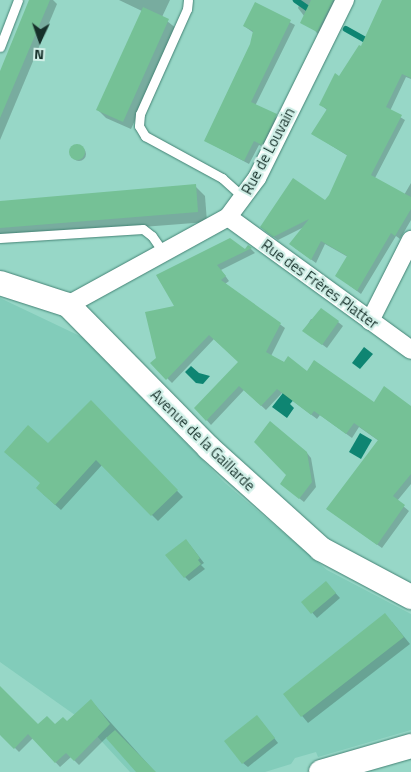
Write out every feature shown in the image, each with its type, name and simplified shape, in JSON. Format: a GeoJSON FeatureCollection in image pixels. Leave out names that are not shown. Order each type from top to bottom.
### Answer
{"type":"FeatureCollection","features":[{"type":"Feature","properties":{"kind":"street","name":"Rue de Louvain"},"geometry":{"type":"LineString","coordinates":[[68,305],[228,217],[244,198],[345,0]]}},
{"type":"Feature","properties":{"kind":"street","name":"Rue des Frères Platter"},"geometry":{"type":"LineString","coordinates":[[228,217],[411,350]]}},
{"type":"Feature","properties":{"kind":"street"},"geometry":{"type":"LineString","coordinates":[[370,321],[411,240]]}},
{"type":"Feature","properties":{"kind":"street","name":"Avenue de la Gaillarde"},"geometry":{"type":"LineString","coordinates":[[0,283],[68,305],[208,448],[321,549],[411,597]]}},
{"type":"Feature","properties":{"kind":"street"},"geometry":{"type":"LineString","coordinates":[[321,772],[411,746]]}},
{"type":"Feature","properties":{"kind":"lane"},"geometry":{"type":"LineString","coordinates":[[0,47],[18,0]]}},
{"type":"Feature","properties":{"kind":"lane"},"geometry":{"type":"LineString","coordinates":[[188,0],[187,10],[140,114],[139,126],[146,136],[222,178],[244,198]]}},
{"type":"Feature","properties":{"kind":"lane"},"geometry":{"type":"LineString","coordinates":[[0,238],[143,229],[152,236],[163,252]]}},
{"type":"Feature","properties":{"kind":"shaded area"},"geometry":{"type":"Polygon","coordinates":[[[0,298],[82,337],[225,483],[327,570],[411,614],[411,730],[318,757],[316,752],[295,758],[291,764],[265,772],[130,772],[82,720],[0,662],[0,298]]]}},
{"type":"Feature","properties":{"kind":"shaded area"},"geometry":{"type":"Polygon","coordinates":[[[364,347],[373,354],[360,369],[352,363],[364,347]]]}},
{"type":"Feature","properties":{"kind":"shaded area"},"geometry":{"type":"Polygon","coordinates":[[[191,366],[199,373],[210,376],[203,384],[196,383],[185,372],[191,366]]]}},
{"type":"Feature","properties":{"kind":"shaded area"},"geometry":{"type":"Polygon","coordinates":[[[286,389],[297,396],[290,404],[294,408],[287,418],[272,407],[286,389]]]}},
{"type":"Feature","properties":{"kind":"shaded area"},"geometry":{"type":"Polygon","coordinates":[[[360,433],[372,440],[361,459],[349,452],[360,433]]]}},
{"type":"Feature","properties":{"kind":"building"},"geometry":{"type":"Polygon","coordinates":[[[29,0],[50,0],[0,118],[0,71],[29,0]]]}},
{"type":"Feature","properties":{"kind":"building"},"geometry":{"type":"Polygon","coordinates":[[[311,0],[333,0],[317,32],[300,23],[311,0]]]}},
{"type":"Feature","properties":{"kind":"building"},"geometry":{"type":"Polygon","coordinates":[[[382,0],[411,0],[411,78],[402,74],[386,107],[402,115],[371,175],[411,197],[411,209],[395,236],[391,233],[357,291],[335,276],[347,256],[321,241],[311,260],[289,244],[309,219],[273,237],[260,227],[293,178],[325,200],[329,195],[347,155],[311,134],[327,109],[319,105],[335,73],[339,76],[359,45],[361,46],[382,0]]]}},
{"type":"Feature","properties":{"kind":"building"},"geometry":{"type":"Polygon","coordinates":[[[255,2],[291,20],[251,102],[277,114],[262,145],[254,141],[244,161],[204,141],[250,44],[253,31],[243,26],[255,2]]]}},
{"type":"Feature","properties":{"kind":"building"},"geometry":{"type":"Polygon","coordinates":[[[143,7],[169,19],[123,122],[96,110],[143,7]]]}},
{"type":"Feature","properties":{"kind":"building"},"geometry":{"type":"Polygon","coordinates":[[[74,144],[80,144],[85,149],[83,158],[74,160],[69,155],[69,149],[74,144]]]}},
{"type":"Feature","properties":{"kind":"building"},"geometry":{"type":"Polygon","coordinates":[[[196,184],[198,212],[0,228],[0,201],[196,184]]]}},
{"type":"Feature","properties":{"kind":"building"},"geometry":{"type":"Polygon","coordinates":[[[230,238],[245,249],[248,245],[252,248],[217,265],[226,276],[221,280],[281,323],[266,352],[284,362],[288,356],[307,371],[314,360],[374,402],[384,386],[411,406],[411,474],[393,496],[405,505],[377,545],[326,509],[378,440],[354,423],[346,434],[314,411],[311,415],[277,389],[261,406],[239,386],[206,421],[194,408],[238,362],[209,335],[166,380],[150,363],[156,358],[145,312],[174,306],[156,275],[230,238]]]}},
{"type":"Feature","properties":{"kind":"building"},"geometry":{"type":"Polygon","coordinates":[[[321,308],[339,321],[322,345],[302,331],[321,308]]]}},
{"type":"Feature","properties":{"kind":"building"},"geometry":{"type":"Polygon","coordinates":[[[91,400],[178,490],[151,516],[96,460],[55,505],[36,488],[40,483],[4,452],[28,425],[48,443],[91,400]]]}},
{"type":"Feature","properties":{"kind":"building"},"geometry":{"type":"Polygon","coordinates":[[[270,421],[307,452],[312,482],[299,499],[280,484],[286,475],[254,442],[270,421]]]}},
{"type":"Feature","properties":{"kind":"building"},"geometry":{"type":"Polygon","coordinates":[[[186,539],[200,558],[198,560],[201,564],[184,578],[165,555],[186,539]]]}},
{"type":"Feature","properties":{"kind":"building"},"geometry":{"type":"Polygon","coordinates":[[[326,581],[336,593],[311,614],[301,602],[326,581]]]}},
{"type":"Feature","properties":{"kind":"building"},"geometry":{"type":"Polygon","coordinates":[[[385,613],[404,637],[301,717],[283,694],[385,613]]]}},
{"type":"Feature","properties":{"kind":"building"},"geometry":{"type":"Polygon","coordinates":[[[0,686],[38,724],[47,716],[55,724],[63,717],[67,721],[91,699],[110,724],[74,761],[66,753],[55,763],[28,734],[14,749],[0,735],[0,686]]]}},
{"type":"Feature","properties":{"kind":"building"},"geometry":{"type":"Polygon","coordinates":[[[257,715],[275,738],[242,764],[224,741],[257,715]]]}},
{"type":"Feature","properties":{"kind":"building"},"geometry":{"type":"Polygon","coordinates":[[[115,730],[156,772],[136,772],[106,738],[115,730]]]}},
{"type":"Feature","properties":{"kind":"waterway"},"geometry":{"type":"LineString","coordinates":[[296,0],[313,12]]}},
{"type":"Feature","properties":{"kind":"waterway"},"geometry":{"type":"LineString","coordinates":[[346,29],[369,42]]}}]}
